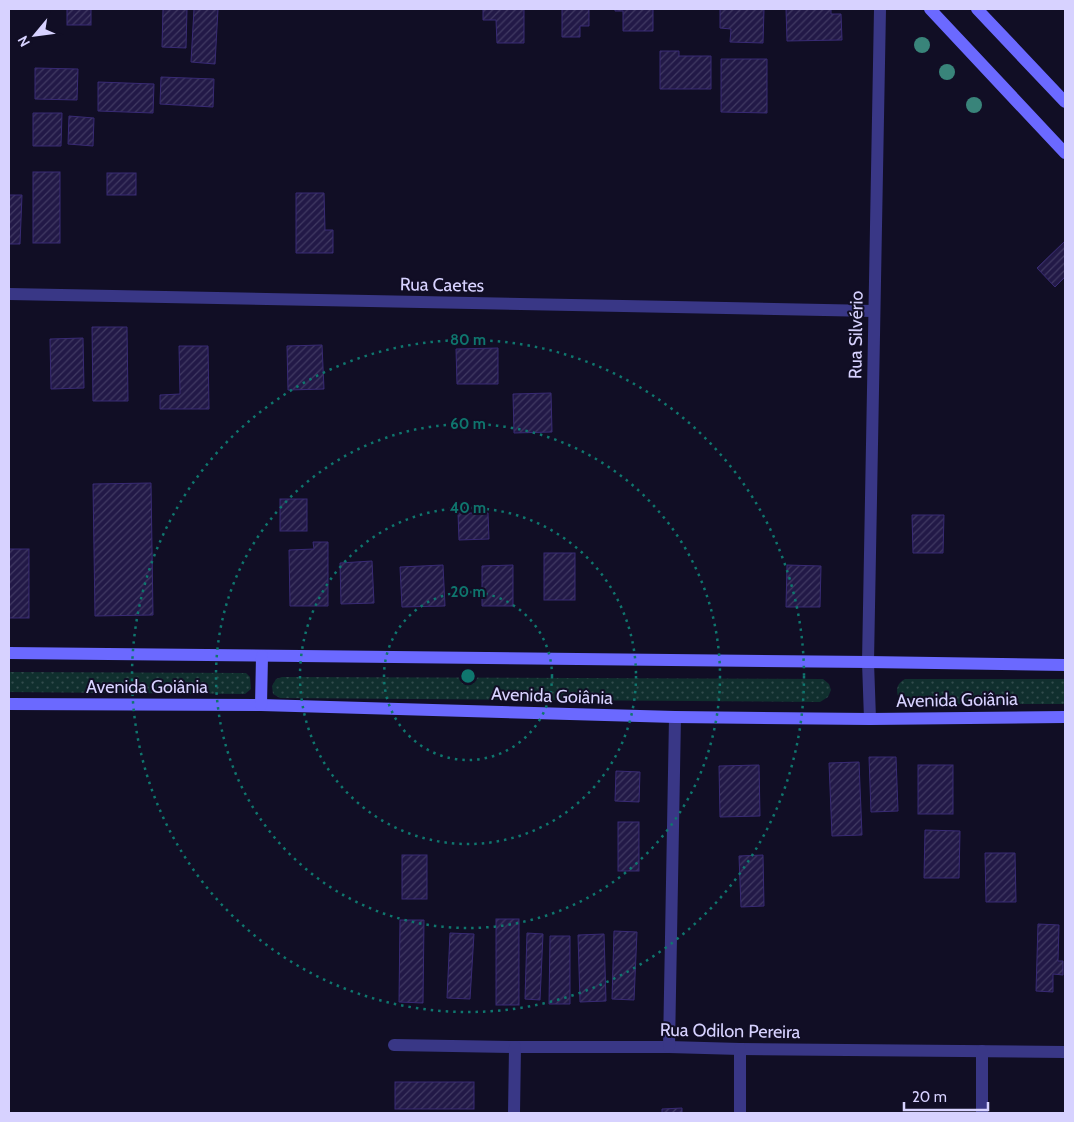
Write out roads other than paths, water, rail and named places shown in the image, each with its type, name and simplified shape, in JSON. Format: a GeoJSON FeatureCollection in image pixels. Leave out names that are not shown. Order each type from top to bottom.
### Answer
{"type":"FeatureCollection","features":[{"type":"Feature","properties":{"kind":"street","name":"Rua Silvério"},"geometry":{"type":"LineString","coordinates":[[870,719],[868,662],[880,9]]}},
{"type":"Feature","properties":{"kind":"street"},"geometry":{"type":"LineString","coordinates":[[930,9],[1065,153]]}},
{"type":"Feature","properties":{"kind":"street"},"geometry":{"type":"LineString","coordinates":[[977,9],[1065,102]]}},
{"type":"Feature","properties":{"kind":"street","name":"Rua Caetes"},"geometry":{"type":"LineString","coordinates":[[9,294],[874,311]]}},
{"type":"Feature","properties":{"kind":"street","name":"Avenida Goiânia"},"geometry":{"type":"LineString","coordinates":[[9,653],[1065,665]]}},
{"type":"Feature","properties":{"kind":"street"},"geometry":{"type":"LineString","coordinates":[[261,704],[262,656]]}},
{"type":"Feature","properties":{"kind":"street","name":"Avenida Goiânia"},"geometry":{"type":"LineString","coordinates":[[9,704],[261,704],[676,717],[870,719],[1065,716]]}},
{"type":"Feature","properties":{"kind":"street"},"geometry":{"type":"LineString","coordinates":[[669,1047],[676,717]]}},
{"type":"Feature","properties":{"kind":"street","name":"Rua Odilon Pereira"},"geometry":{"type":"LineString","coordinates":[[394,1045],[1065,1052]]}},
{"type":"Feature","properties":{"kind":"street"},"geometry":{"type":"LineString","coordinates":[[514,1113],[515,1047]]}},
{"type":"Feature","properties":{"kind":"street"},"geometry":{"type":"LineString","coordinates":[[740,1049],[740,1113]]}},
{"type":"Feature","properties":{"kind":"street"},"geometry":{"type":"LineString","coordinates":[[982,1051],[982,1113]]}}]}
